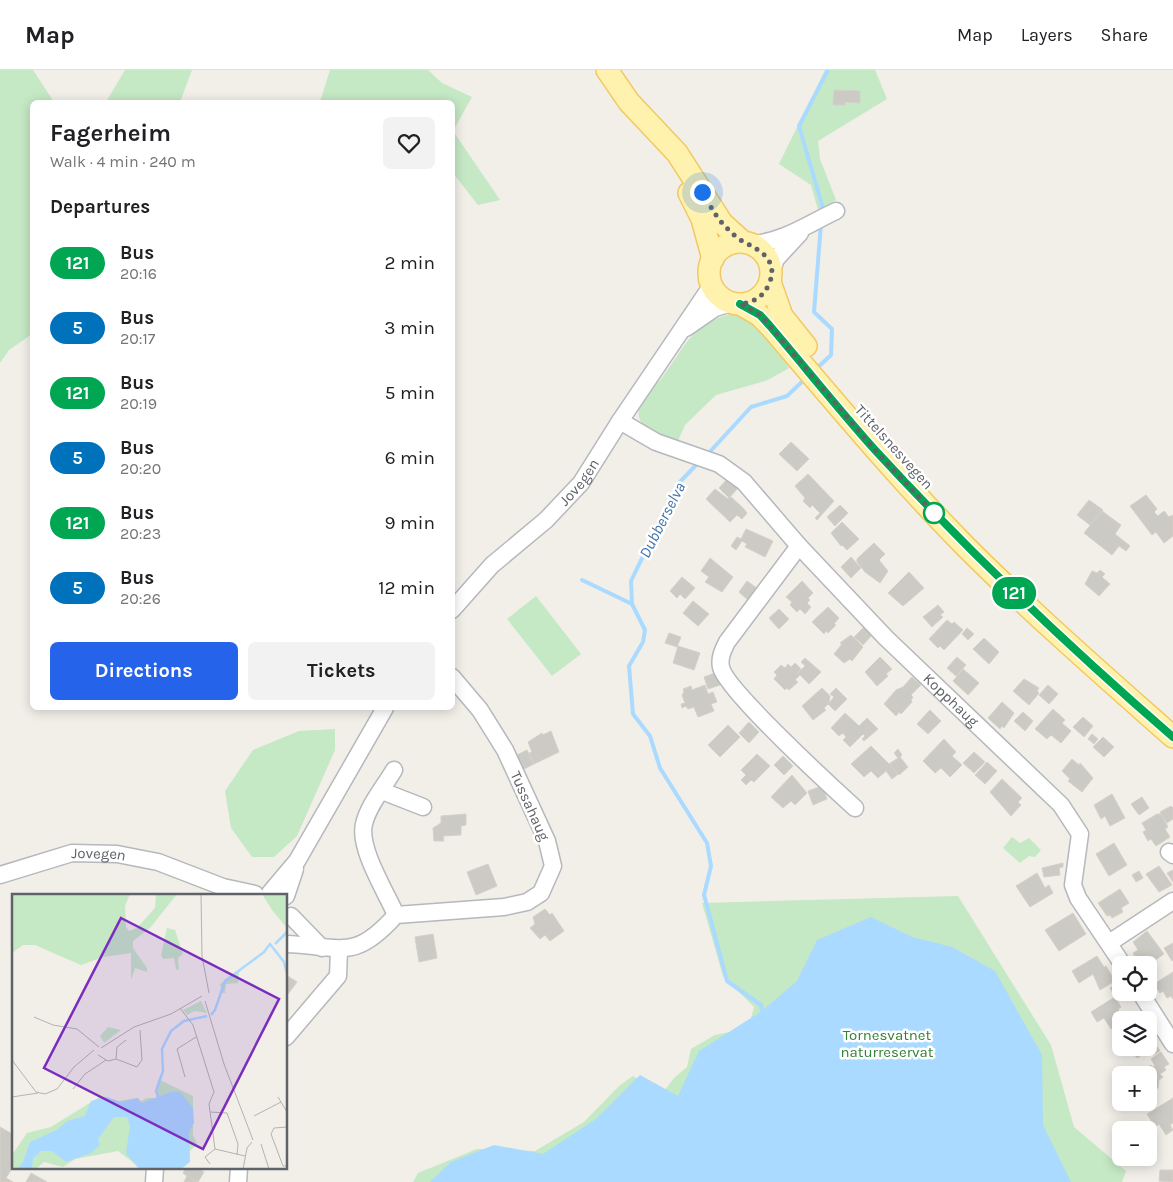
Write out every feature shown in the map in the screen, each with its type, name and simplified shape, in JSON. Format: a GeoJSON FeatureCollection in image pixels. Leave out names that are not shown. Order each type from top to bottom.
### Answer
{"type":"FeatureCollection","features":[{"type":"Feature","properties":{"kind":"main road"},"geometry":{"type":"LineString","coordinates":[[606,70],[630,102],[677,153],[722,223],[766,256],[770,277],[759,298],[736,303],[716,293],[712,285],[710,267],[713,259],[725,246],[747,243]]}},
{"type":"Feature","properties":{"kind":"main road"},"geometry":{"type":"LineString","coordinates":[[656,131],[702,219],[713,259]]}},
{"type":"Feature","properties":{"kind":"main road","name":"Tittelsnesvegen"},"geometry":{"type":"LineString","coordinates":[[770,277],[788,336]]}},
{"type":"Feature","properties":{"kind":"main road","name":"Tittelsnesvegen"},"geometry":{"type":"LineString","coordinates":[[736,303],[760,315],[788,336],[836,394],[874,449],[967,547],[1041,618],[1173,737]]}},
{"type":"Feature","properties":{"kind":"main road","name":"Tittelsnesvegen"},"geometry":{"type":"LineString","coordinates":[[836,394],[885,439],[977,537],[1064,620],[1173,718]]}},
{"type":"Feature","properties":{"kind":"street"},"geometry":{"type":"LineString","coordinates":[[747,243],[768,243],[804,229],[836,211]]}},
{"type":"Feature","properties":{"kind":"street"},"geometry":{"type":"LineString","coordinates":[[770,277],[776,259],[804,229]]}},
{"type":"Feature","properties":{"kind":"street","name":"Jovegen"},"geometry":{"type":"LineString","coordinates":[[455,607],[492,565],[566,502],[581,483],[620,421],[712,285]]}},
{"type":"Feature","properties":{"kind":"street","name":"Jovegen"},"geometry":{"type":"LineString","coordinates":[[680,332],[715,308],[736,303]]}},
{"type":"Feature","properties":{"kind":"street","name":"Kopphaug"},"geometry":{"type":"LineString","coordinates":[[620,421],[656,442],[728,469],[744,482],[799,546],[886,638],[1064,809],[1080,834],[1073,885],[1078,898],[1117,956]]}},
{"type":"Feature","properties":{"kind":"street"},"geometry":{"type":"LineString","coordinates":[[799,546],[727,642],[721,655],[721,668],[740,696],[855,808]]}},
{"type":"Feature","properties":{"kind":"street","name":"Tussahaug"},"geometry":{"type":"LineString","coordinates":[[396,914],[504,907],[527,902],[541,893],[552,866],[547,840],[505,750],[480,710],[455,681]]}},
{"type":"Feature","properties":{"kind":"street","name":"Jovegen"},"geometry":{"type":"LineString","coordinates":[[269,894],[298,861],[384,710]]}},
{"type":"Feature","properties":{"kind":"street"},"geometry":{"type":"LineString","coordinates":[[288,944],[339,950],[350,948],[374,937],[396,914],[366,850],[363,837],[364,825],[394,770]]}},
{"type":"Feature","properties":{"kind":"street"},"geometry":{"type":"LineString","coordinates":[[382,791],[423,807]]}},
{"type":"Feature","properties":{"kind":"street","name":"Jovegen"},"geometry":{"type":"LineString","coordinates":[[0,875],[49,858],[72,853],[117,854],[158,862],[197,878],[264,894]]}},
{"type":"Feature","properties":{"kind":"street","name":"Jovegen"},"geometry":{"type":"LineString","coordinates":[[197,878],[212,894]]}},
{"type":"Feature","properties":{"kind":"street"},"geometry":{"type":"LineString","coordinates":[[1109,943],[1173,902]]}},
{"type":"Feature","properties":{"kind":"street"},"geometry":{"type":"LineString","coordinates":[[288,930],[291,925],[289,910]]}},
{"type":"Feature","properties":{"kind":"street"},"geometry":{"type":"LineString","coordinates":[[289,910],[322,948]]}},
{"type":"Feature","properties":{"kind":"street"},"geometry":{"type":"LineString","coordinates":[[288,1035],[338,976],[339,950]]}},
{"type":"Feature","properties":{"kind":"street"},"geometry":{"type":"LineString","coordinates":[[1146,1001],[1173,1044]]}},
{"type":"Feature","properties":{"kind":"green space"},"geometry":{"type":"Polygon","coordinates":[[[0,70],[33,70],[53,100],[30,100],[30,335],[9,350],[0,363],[0,70]]]}},
{"type":"Feature","properties":{"kind":"green space"},"geometry":{"type":"Polygon","coordinates":[[[125,70],[192,70],[181,100],[107,100],[125,70]]]}},
{"type":"Feature","properties":{"kind":"green space"},"geometry":{"type":"Polygon","coordinates":[[[330,70],[428,70],[442,83],[472,97],[455,127],[455,100],[321,100],[330,70]]]}},
{"type":"Feature","properties":{"kind":"green space"},"geometry":{"type":"Polygon","coordinates":[[[825,70],[875,70],[887,99],[818,141],[820,159],[836,200],[818,210],[811,185],[779,164],[825,70]]]}},
{"type":"Feature","properties":{"kind":"green space"},"geometry":{"type":"Polygon","coordinates":[[[455,134],[500,200],[478,205],[455,176],[455,134]]]}},
{"type":"Feature","properties":{"kind":"green space"},"geometry":{"type":"Polygon","coordinates":[[[736,313],[768,334],[789,368],[768,380],[716,395],[685,425],[678,441],[667,439],[649,431],[639,418],[639,410],[642,400],[650,389],[661,379],[684,346],[699,329],[721,317],[736,313]]]}},
{"type":"Feature","properties":{"kind":"green space"},"geometry":{"type":"Polygon","coordinates":[[[536,596],[581,654],[552,676],[507,619],[536,596]]]}},
{"type":"Feature","properties":{"kind":"green space"},"geometry":{"type":"Polygon","coordinates":[[[335,729],[335,750],[297,836],[274,857],[252,857],[231,828],[225,791],[253,750],[299,731],[335,729]]]}},
{"type":"Feature","properties":{"kind":"green space"},"geometry":{"type":"Polygon","coordinates":[[[1012,837],[1020,843],[1029,838],[1041,850],[1035,857],[1029,856],[1020,863],[1003,848],[1012,837]]]}},
{"type":"Feature","properties":{"kind":"green space","name":"Tornesvatnet naturreservat"},"geometry":{"type":"Polygon","coordinates":[[[958,896],[1051,1045],[1074,1127],[1112,1159],[1112,1166],[1120,1166],[1126,1171],[1122,1182],[413,1182],[418,1173],[477,1149],[535,1151],[584,1122],[619,1086],[633,1076],[662,1094],[674,1078],[687,1067],[691,1049],[715,1035],[735,1031],[750,1022],[754,1007],[723,976],[702,903],[958,896]]]}},
{"type":"Feature","properties":{"kind":"water","name":"Tornesvatnet naturreservat"},"geometry":{"type":"Polygon","coordinates":[[[871,917],[912,937],[952,947],[995,971],[1042,1055],[1043,1125],[1071,1182],[430,1182],[451,1162],[494,1145],[543,1154],[596,1119],[640,1075],[678,1096],[699,1051],[762,1011],[797,981],[817,940],[871,917]]]}},
{"type":"Feature","properties":{"kind":"building"},"geometry":{"type":"Polygon","coordinates":[[[834,90],[860,91],[860,103],[845,102],[845,105],[833,105],[834,90]]]}},
{"type":"Feature","properties":{"kind":"building"},"geometry":{"type":"Polygon","coordinates":[[[791,442],[809,459],[797,471],[779,454],[791,442]]]}},
{"type":"Feature","properties":{"kind":"building"},"geometry":{"type":"Polygon","coordinates":[[[808,474],[834,501],[817,520],[815,518],[820,513],[812,505],[810,508],[803,501],[805,498],[795,486],[808,474]]]}},
{"type":"Feature","properties":{"kind":"building"},"geometry":{"type":"Polygon","coordinates":[[[729,477],[739,487],[729,498],[719,488],[729,477]]]}},
{"type":"Feature","properties":{"kind":"building"},"geometry":{"type":"Polygon","coordinates":[[[715,489],[728,499],[731,497],[743,508],[747,513],[742,519],[737,515],[730,522],[706,499],[715,489]]]}},
{"type":"Feature","properties":{"kind":"building"},"geometry":{"type":"Polygon","coordinates":[[[1146,495],[1157,509],[1154,512],[1158,516],[1164,511],[1169,517],[1173,515],[1173,536],[1164,543],[1156,532],[1152,535],[1130,506],[1146,495]]]}},
{"type":"Feature","properties":{"kind":"building"},"geometry":{"type":"Polygon","coordinates":[[[1089,500],[1103,510],[1090,525],[1077,515],[1089,500]]]}},
{"type":"Feature","properties":{"kind":"building"},"geometry":{"type":"Polygon","coordinates":[[[840,505],[848,513],[835,526],[827,517],[840,505]]]}},
{"type":"Feature","properties":{"kind":"building"},"geometry":{"type":"Polygon","coordinates":[[[1102,511],[1121,525],[1115,534],[1130,546],[1126,551],[1119,546],[1112,555],[1084,533],[1102,511]]]}},
{"type":"Feature","properties":{"kind":"building"},"geometry":{"type":"Polygon","coordinates":[[[842,522],[859,539],[847,550],[841,546],[831,533],[842,522]]]}},
{"type":"Feature","properties":{"kind":"building"},"geometry":{"type":"Polygon","coordinates":[[[746,529],[773,541],[765,557],[745,547],[747,544],[742,541],[736,550],[731,546],[737,537],[741,539],[746,529]]]}},
{"type":"Feature","properties":{"kind":"building"},"geometry":{"type":"Polygon","coordinates":[[[874,543],[885,554],[879,560],[888,571],[880,583],[865,572],[857,562],[857,559],[874,543]]]}},
{"type":"Feature","properties":{"kind":"building"},"geometry":{"type":"Polygon","coordinates":[[[851,557],[861,568],[851,578],[841,567],[851,557]]]}},
{"type":"Feature","properties":{"kind":"building"},"geometry":{"type":"Polygon","coordinates":[[[710,558],[733,577],[722,592],[705,582],[709,577],[701,571],[710,558]]]}},
{"type":"Feature","properties":{"kind":"building"},"geometry":{"type":"Polygon","coordinates":[[[1100,570],[1105,574],[1102,577],[1110,584],[1099,596],[1085,584],[1092,571],[1097,573],[1100,570]]]}},
{"type":"Feature","properties":{"kind":"building"},"geometry":{"type":"Polygon","coordinates":[[[909,572],[924,588],[903,606],[888,593],[909,572]]]}},
{"type":"Feature","properties":{"kind":"building"},"geometry":{"type":"Polygon","coordinates":[[[682,577],[695,588],[685,599],[680,594],[677,598],[670,591],[682,577]]]}},
{"type":"Feature","properties":{"kind":"building"},"geometry":{"type":"Polygon","coordinates":[[[747,581],[758,589],[749,601],[739,592],[747,581]]]}},
{"type":"Feature","properties":{"kind":"building"},"geometry":{"type":"Polygon","coordinates":[[[802,581],[813,593],[808,598],[810,600],[807,603],[811,607],[805,614],[800,609],[797,612],[790,605],[792,602],[786,597],[802,581]]]}},
{"type":"Feature","properties":{"kind":"building"},"geometry":{"type":"Polygon","coordinates":[[[693,601],[709,614],[698,626],[683,613],[693,601]]]}},
{"type":"Feature","properties":{"kind":"building"},"geometry":{"type":"Polygon","coordinates":[[[938,605],[944,612],[940,615],[943,617],[932,627],[923,617],[938,605]]]}},
{"type":"Feature","properties":{"kind":"building"},"geometry":{"type":"Polygon","coordinates":[[[828,607],[839,618],[834,624],[836,625],[828,633],[826,631],[824,634],[812,622],[828,607]]]}},
{"type":"Feature","properties":{"kind":"building"},"geometry":{"type":"Polygon","coordinates":[[[779,609],[789,619],[779,629],[769,618],[779,609]]]}},
{"type":"Feature","properties":{"kind":"building"},"geometry":{"type":"Polygon","coordinates":[[[947,620],[952,624],[954,622],[963,630],[944,650],[940,646],[938,648],[929,639],[947,620]]]}},
{"type":"Feature","properties":{"kind":"building"},"geometry":{"type":"Polygon","coordinates":[[[864,627],[872,635],[863,645],[854,637],[864,627]]]}},
{"type":"Feature","properties":{"kind":"building"},"geometry":{"type":"Polygon","coordinates":[[[967,628],[974,634],[968,640],[962,634],[967,628]]]}},
{"type":"Feature","properties":{"kind":"building"},"geometry":{"type":"Polygon","coordinates":[[[669,633],[681,637],[677,647],[665,643],[669,633]]]}},
{"type":"Feature","properties":{"kind":"building"},"geometry":{"type":"Polygon","coordinates":[[[851,635],[863,647],[852,661],[850,659],[844,663],[834,654],[842,644],[840,643],[851,635]]]}},
{"type":"Feature","properties":{"kind":"building"},"geometry":{"type":"Polygon","coordinates":[[[984,638],[999,652],[989,664],[973,649],[984,638]]]}},
{"type":"Feature","properties":{"kind":"building"},"geometry":{"type":"Polygon","coordinates":[[[678,646],[700,653],[694,670],[673,663],[678,646]]]}},
{"type":"Feature","properties":{"kind":"building"},"geometry":{"type":"Polygon","coordinates":[[[880,657],[892,669],[886,674],[888,676],[877,686],[865,672],[880,657]]]}},
{"type":"Feature","properties":{"kind":"building"},"geometry":{"type":"Polygon","coordinates":[[[957,657],[966,665],[956,676],[947,668],[957,657]]]}},
{"type":"Feature","properties":{"kind":"building"},"geometry":{"type":"Polygon","coordinates":[[[805,658],[821,672],[809,684],[798,673],[805,666],[801,662],[805,658]]]}},
{"type":"Feature","properties":{"kind":"building"},"geometry":{"type":"Polygon","coordinates":[[[795,663],[801,669],[797,673],[800,675],[795,680],[798,682],[789,690],[787,688],[785,690],[774,679],[777,675],[774,672],[781,665],[785,668],[788,664],[791,667],[795,663]]]}},
{"type":"Feature","properties":{"kind":"building"},"geometry":{"type":"Polygon","coordinates":[[[963,669],[979,683],[968,695],[953,681],[963,669]]]}},
{"type":"Feature","properties":{"kind":"building"},"geometry":{"type":"Polygon","coordinates":[[[715,673],[720,685],[708,689],[704,677],[715,673]]]}},
{"type":"Feature","properties":{"kind":"building"},"geometry":{"type":"Polygon","coordinates":[[[912,677],[921,685],[911,695],[913,697],[912,702],[901,714],[899,712],[896,716],[884,704],[896,690],[903,687],[912,677]]]}},
{"type":"Feature","properties":{"kind":"building"},"geometry":{"type":"Polygon","coordinates":[[[1024,679],[1039,688],[1037,691],[1039,693],[1029,705],[1013,691],[1024,679]]]}},
{"type":"Feature","properties":{"kind":"building"},"geometry":{"type":"Polygon","coordinates":[[[705,685],[708,694],[713,692],[717,702],[711,704],[714,711],[698,717],[694,707],[688,709],[686,706],[682,708],[681,704],[685,703],[682,695],[683,689],[691,686],[692,690],[705,685]]]}},
{"type":"Feature","properties":{"kind":"building"},"geometry":{"type":"Polygon","coordinates":[[[1048,685],[1058,694],[1049,704],[1039,695],[1048,685]]]}},
{"type":"Feature","properties":{"kind":"building"},"geometry":{"type":"Polygon","coordinates":[[[822,688],[830,696],[829,703],[824,708],[826,710],[813,720],[802,706],[822,688]]]}},
{"type":"Feature","properties":{"kind":"building"},"geometry":{"type":"Polygon","coordinates":[[[836,688],[847,699],[835,711],[828,704],[834,697],[830,694],[836,688]]]}},
{"type":"Feature","properties":{"kind":"building"},"geometry":{"type":"Polygon","coordinates":[[[1002,702],[1014,713],[1004,728],[1002,726],[1000,729],[988,718],[1002,702]]]}},
{"type":"Feature","properties":{"kind":"building"},"geometry":{"type":"Polygon","coordinates":[[[1053,709],[1065,720],[1062,723],[1071,731],[1061,743],[1051,735],[1047,739],[1035,729],[1053,709]]]}},
{"type":"Feature","properties":{"kind":"building"},"geometry":{"type":"Polygon","coordinates":[[[930,710],[941,721],[928,734],[917,724],[930,710]]]}},
{"type":"Feature","properties":{"kind":"building"},"geometry":{"type":"Polygon","coordinates":[[[1023,712],[1033,721],[1025,731],[1014,721],[1023,712]]]}},
{"type":"Feature","properties":{"kind":"building"},"geometry":{"type":"Polygon","coordinates":[[[845,713],[859,726],[867,718],[878,729],[864,741],[862,739],[865,736],[863,734],[850,747],[843,740],[846,737],[843,733],[839,736],[831,728],[845,713]]]}},
{"type":"Feature","properties":{"kind":"building"},"geometry":{"type":"Polygon","coordinates":[[[1083,717],[1093,726],[1084,737],[1073,727],[1083,717]]]}},
{"type":"Feature","properties":{"kind":"building"},"geometry":{"type":"Polygon","coordinates":[[[749,722],[759,732],[749,743],[739,733],[749,722]]]}},
{"type":"Feature","properties":{"kind":"building"},"geometry":{"type":"Polygon","coordinates":[[[728,725],[740,737],[720,757],[708,745],[728,725]]]}},
{"type":"Feature","properties":{"kind":"building"},"geometry":{"type":"Polygon","coordinates":[[[551,731],[559,752],[534,764],[529,753],[532,752],[528,742],[542,733],[543,735],[551,731]]]}},
{"type":"Feature","properties":{"kind":"building"},"geometry":{"type":"Polygon","coordinates":[[[1092,734],[1098,739],[1094,744],[1088,739],[1092,734]]]}},
{"type":"Feature","properties":{"kind":"building"},"geometry":{"type":"Polygon","coordinates":[[[1103,737],[1114,747],[1104,757],[1093,747],[1103,737]]]}},
{"type":"Feature","properties":{"kind":"building"},"geometry":{"type":"Polygon","coordinates":[[[944,739],[956,752],[952,756],[962,765],[950,777],[941,768],[935,773],[923,761],[944,739]]]}},
{"type":"Feature","properties":{"kind":"building"},"geometry":{"type":"Polygon","coordinates":[[[871,746],[898,774],[892,779],[886,771],[878,778],[871,771],[864,777],[851,764],[871,746]]]}},
{"type":"Feature","properties":{"kind":"building"},"geometry":{"type":"Polygon","coordinates":[[[898,749],[902,755],[900,757],[908,767],[899,775],[889,764],[898,758],[894,753],[898,749]]]}},
{"type":"Feature","properties":{"kind":"building"},"geometry":{"type":"Polygon","coordinates":[[[527,750],[534,764],[522,770],[515,756],[527,750]]]}},
{"type":"Feature","properties":{"kind":"building"},"geometry":{"type":"Polygon","coordinates":[[[974,752],[985,762],[974,773],[963,763],[974,752]]]}},
{"type":"Feature","properties":{"kind":"building"},"geometry":{"type":"Polygon","coordinates":[[[757,754],[770,766],[754,782],[751,780],[746,785],[741,780],[746,775],[741,770],[757,754]]]}},
{"type":"Feature","properties":{"kind":"building"},"geometry":{"type":"Polygon","coordinates":[[[783,756],[793,766],[784,775],[774,765],[783,756]]]}},
{"type":"Feature","properties":{"kind":"building"},"geometry":{"type":"Polygon","coordinates":[[[1072,759],[1079,765],[1080,763],[1093,778],[1082,792],[1068,781],[1070,779],[1062,771],[1072,759]]]}},
{"type":"Feature","properties":{"kind":"building"},"geometry":{"type":"Polygon","coordinates":[[[987,762],[997,771],[985,784],[975,775],[987,762]]]}},
{"type":"Feature","properties":{"kind":"building"},"geometry":{"type":"Polygon","coordinates":[[[792,775],[807,793],[795,805],[791,801],[783,808],[771,797],[792,775]]]}},
{"type":"Feature","properties":{"kind":"building"},"geometry":{"type":"Polygon","coordinates":[[[1002,779],[1022,798],[1018,802],[1021,805],[1011,816],[990,792],[1002,779]]]}},
{"type":"Feature","properties":{"kind":"building"},"geometry":{"type":"Polygon","coordinates":[[[822,786],[827,799],[813,805],[808,791],[822,786]]]}},
{"type":"Feature","properties":{"kind":"building"},"geometry":{"type":"Polygon","coordinates":[[[1112,794],[1125,818],[1110,826],[1105,816],[1101,819],[1094,805],[1112,794]]]}},
{"type":"Feature","properties":{"kind":"building"},"geometry":{"type":"Polygon","coordinates":[[[1142,797],[1149,808],[1139,815],[1131,804],[1142,797]]]}},
{"type":"Feature","properties":{"kind":"building"},"geometry":{"type":"Polygon","coordinates":[[[1171,806],[1173,808],[1173,819],[1167,823],[1160,812],[1171,806]]]}},
{"type":"Feature","properties":{"kind":"building"},"geometry":{"type":"Polygon","coordinates":[[[466,814],[466,825],[461,826],[461,835],[443,836],[444,841],[434,841],[433,828],[441,823],[441,816],[466,814]]]}},
{"type":"Feature","properties":{"kind":"building"},"geometry":{"type":"Polygon","coordinates":[[[1157,814],[1161,814],[1168,827],[1165,829],[1170,837],[1156,846],[1151,839],[1148,841],[1143,832],[1146,830],[1142,823],[1157,814]]]}},
{"type":"Feature","properties":{"kind":"building"},"geometry":{"type":"Polygon","coordinates":[[[1114,843],[1127,865],[1109,876],[1096,854],[1114,843]]]}},
{"type":"Feature","properties":{"kind":"building"},"geometry":{"type":"Polygon","coordinates":[[[1063,863],[1063,867],[1059,868],[1060,875],[1044,877],[1042,868],[1063,863]]]}},
{"type":"Feature","properties":{"kind":"building"},"geometry":{"type":"Polygon","coordinates":[[[488,864],[497,886],[476,895],[467,872],[488,864]]]}},
{"type":"Feature","properties":{"kind":"building"},"geometry":{"type":"Polygon","coordinates":[[[1159,866],[1172,885],[1159,892],[1146,874],[1159,866]]]}},
{"type":"Feature","properties":{"kind":"building"},"geometry":{"type":"Polygon","coordinates":[[[1173,870],[1173,882],[1167,873],[1173,870]]]}},
{"type":"Feature","properties":{"kind":"building"},"geometry":{"type":"Polygon","coordinates":[[[1139,871],[1143,878],[1136,882],[1132,875],[1139,871]]]}},
{"type":"Feature","properties":{"kind":"building"},"geometry":{"type":"Polygon","coordinates":[[[1037,873],[1045,888],[1049,885],[1053,893],[1030,907],[1016,886],[1037,873]]]}},
{"type":"Feature","properties":{"kind":"building"},"geometry":{"type":"Polygon","coordinates":[[[1120,889],[1129,903],[1121,908],[1123,912],[1112,918],[1110,915],[1107,916],[1098,903],[1120,889]]]}},
{"type":"Feature","properties":{"kind":"building"},"geometry":{"type":"Polygon","coordinates":[[[545,909],[550,915],[552,913],[564,931],[550,941],[545,935],[540,939],[530,928],[535,924],[533,917],[545,909]]]}},
{"type":"Feature","properties":{"kind":"building"},"geometry":{"type":"Polygon","coordinates":[[[1073,913],[1086,934],[1059,951],[1045,930],[1073,913]]]}},
{"type":"Feature","properties":{"kind":"building"},"geometry":{"type":"Polygon","coordinates":[[[1147,931],[1164,954],[1157,959],[1157,956],[1135,956],[1133,953],[1138,950],[1133,942],[1147,931]]]}},
{"type":"Feature","properties":{"kind":"building"},"geometry":{"type":"Polygon","coordinates":[[[433,934],[437,958],[419,962],[415,937],[433,934]]]}},
{"type":"Feature","properties":{"kind":"building"},"geometry":{"type":"Polygon","coordinates":[[[1173,943],[1173,960],[1172,961],[1164,948],[1173,943]]]}},
{"type":"Feature","properties":{"kind":"building"},"geometry":{"type":"Polygon","coordinates":[[[1097,956],[1112,976],[1112,983],[1100,990],[1093,974],[1079,983],[1072,971],[1097,956]]]}},
{"type":"Feature","properties":{"kind":"building"},"geometry":{"type":"Polygon","coordinates":[[[1173,972],[1173,999],[1171,996],[1167,998],[1163,991],[1160,993],[1157,988],[1157,982],[1173,972]]]}},
{"type":"Feature","properties":{"kind":"building"},"geometry":{"type":"Polygon","coordinates":[[[288,976],[297,982],[288,994],[288,976]]]}},
{"type":"Feature","properties":{"kind":"building"},"geometry":{"type":"Polygon","coordinates":[[[1112,999],[1112,1001],[1117,1001],[1121,1007],[1118,1009],[1119,1011],[1112,1011],[1111,1029],[1104,1018],[1097,1022],[1091,1012],[1112,999]]]}},
{"type":"Feature","properties":{"kind":"building"},"geometry":{"type":"Polygon","coordinates":[[[1161,1052],[1169,1064],[1164,1067],[1166,1070],[1160,1074],[1163,1077],[1159,1080],[1157,1066],[1155,1066],[1151,1059],[1161,1052]]]}},
{"type":"Feature","properties":{"kind":"building"},"geometry":{"type":"Polygon","coordinates":[[[1157,1076],[1159,1079],[1157,1089],[1157,1076]]]}},
{"type":"Feature","properties":{"kind":"building"},"geometry":{"type":"Polygon","coordinates":[[[1173,1098],[1173,1123],[1170,1125],[1173,1130],[1166,1135],[1159,1124],[1157,1126],[1157,1121],[1151,1121],[1147,1114],[1157,1111],[1157,1108],[1173,1098]]]}},
{"type":"Feature","properties":{"kind":"building"},"geometry":{"type":"Polygon","coordinates":[[[0,1127],[12,1134],[12,1168],[6,1178],[13,1182],[0,1182],[0,1127]]]}},
{"type":"Feature","properties":{"kind":"building"},"geometry":{"type":"Polygon","coordinates":[[[185,1170],[201,1170],[204,1172],[198,1182],[183,1173],[185,1170]]]}},
{"type":"Feature","properties":{"kind":"building"},"geometry":{"type":"Polygon","coordinates":[[[1160,1170],[1173,1170],[1173,1182],[1159,1181],[1160,1170]]]}},
{"type":"Feature","properties":{"kind":"building"},"geometry":{"type":"Polygon","coordinates":[[[31,1173],[47,1182],[26,1182],[31,1173]]]}},
{"type":"Feature","properties":{"kind":"building"},"geometry":{"type":"Polygon","coordinates":[[[183,1173],[198,1182],[184,1182],[187,1176],[183,1173]]]}},
{"type":"Feature","properties":{"kind":"waterway","name":"Dubberselva"},"geometry":{"type":"LineString","coordinates":[[822,212],[822,205],[799,126],[828,70]]}},
{"type":"Feature","properties":{"kind":"waterway","name":"Dubberselva"},"geometry":{"type":"LineString","coordinates":[[815,370],[831,355],[832,329],[814,312],[821,224]]}},
{"type":"Feature","properties":{"kind":"waterway","name":"Dubberselva"},"geometry":{"type":"LineString","coordinates":[[706,456],[751,407],[787,396],[806,378]]}},
{"type":"Feature","properties":{"kind":"waterway","name":"Dubberselva"},"geometry":{"type":"LineString","coordinates":[[699,462],[678,484],[631,581],[632,604],[645,630],[643,642],[629,666],[633,714],[650,736],[660,768],[707,843],[711,866],[704,895],[727,981],[761,1005],[762,1011]]}},
{"type":"Feature","properties":{"kind":"waterway"},"geometry":{"type":"LineString","coordinates":[[582,580],[632,604]]}},
{"type":"Feature","properties":{"kind":"bus line","name":"121"},"geometry":{"type":"LineString","coordinates":[[740,304],[760,315],[874,449],[967,547],[1108,680],[1173,737]]}},
{"type":"Feature","properties":{"kind":"route"},"geometry":{"type":"LineString","coordinates":[[702,192],[722,223],[743,242],[752,244],[760,249],[770,264],[770,282],[766,291],[759,298],[740,304],[760,315],[874,449],[934,513]]}}]}
